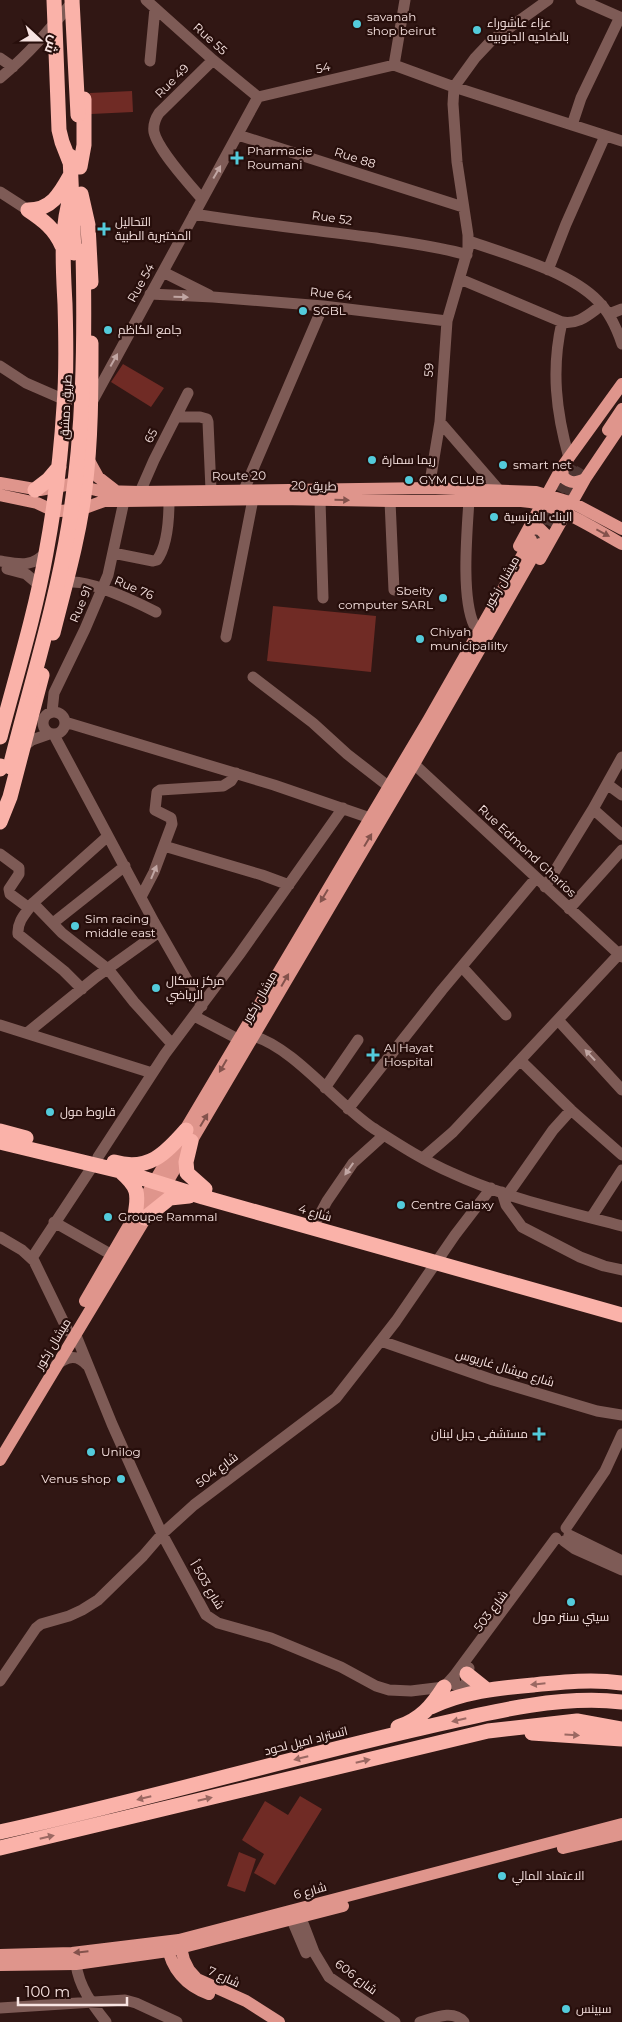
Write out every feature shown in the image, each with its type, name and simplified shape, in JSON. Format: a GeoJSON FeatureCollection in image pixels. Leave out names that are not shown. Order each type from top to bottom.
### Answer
{"type":"FeatureCollection","features":[{"type":"Feature","properties":{"kind":"highway"},"geometry":{"type":"LineString","coordinates":[[54,0],[59,130],[62,142],[74,169]]}},
{"type":"Feature","properties":{"kind":"highway","name":"طريق دمشق"},"geometry":{"type":"LineString","coordinates":[[63,0],[73,114]]}},
{"type":"Feature","properties":{"kind":"highway","name":"طريق دمشق"},"geometry":{"type":"LineString","coordinates":[[0,806],[4,768],[59,572],[76,478],[84,377],[85,317],[73,251],[76,193],[73,114],[73,0]]}},
{"type":"Feature","properties":{"kind":"highway"},"geometry":{"type":"LineString","coordinates":[[28,210],[40,210],[49,205],[61,192],[74,169],[85,134],[79,0]]}},
{"type":"Feature","properties":{"kind":"highway"},"geometry":{"type":"LineString","coordinates":[[0,822],[7,806],[68,577],[85,487],[91,403],[91,255],[88,220],[76,193]]}},
{"type":"Feature","properties":{"kind":"highway"},"geometry":{"type":"LineString","coordinates":[[0,737],[4,707],[39,585],[59,467],[65,400],[66,327],[73,251],[53,230],[28,210]]}},
{"type":"Feature","properties":{"kind":"highway"},"geometry":{"type":"LineString","coordinates":[[35,490],[48,480],[59,467]]}},
{"type":"Feature","properties":{"kind":"highway"},"geometry":{"type":"LineString","coordinates":[[0,1131],[96,1160]]}},
{"type":"Feature","properties":{"kind":"highway"},"geometry":{"type":"LineString","coordinates":[[189,1135],[186,1162],[187,1173],[204,1193],[170,1198],[140,1216],[136,1189],[122,1168],[157,1159],[189,1135]]}},
{"type":"Feature","properties":{"kind":"highway"},"geometry":{"type":"LineString","coordinates":[[0,1142],[96,1160]]}},
{"type":"Feature","properties":{"kind":"highway","name":"شارع 4"},"geometry":{"type":"LineString","coordinates":[[96,1160],[204,1193],[439,1259],[622,1315]]}},
{"type":"Feature","properties":{"kind":"highway","name":"شارع 4"},"geometry":{"type":"LineString","coordinates":[[439,1259],[622,1305]]}},
{"type":"Feature","properties":{"kind":"highway"},"geometry":{"type":"LineString","coordinates":[[461,1675],[487,1690]]}},
{"type":"Feature","properties":{"kind":"highway"},"geometry":{"type":"LineString","coordinates":[[364,1742],[404,1725],[431,1707],[452,1698],[487,1690],[584,1681],[622,1683]]}},
{"type":"Feature","properties":{"kind":"highway"},"geometry":{"type":"LineString","coordinates":[[431,1707],[444,1688]]}},
{"type":"Feature","properties":{"kind":"highway","name":"اتستراد اميل لحود"},"geometry":{"type":"LineString","coordinates":[[0,1832],[65,1818],[364,1742],[507,1709],[551,1703],[622,1702]]}},
{"type":"Feature","properties":{"kind":"highway"},"geometry":{"type":"LineString","coordinates":[[0,1848],[488,1731],[616,1718]]}},
{"type":"Feature","properties":{"kind":"highway"},"geometry":{"type":"LineString","coordinates":[[577,1721],[622,1729]]}},
{"type":"Feature","properties":{"kind":"highway"},"geometry":{"type":"LineString","coordinates":[[488,1731],[622,1739]]}},
{"type":"Feature","properties":{"kind":"main road"},"geometry":{"type":"LineString","coordinates":[[577,512],[573,471],[622,384]]}},
{"type":"Feature","properties":{"kind":"main road"},"geometry":{"type":"LineString","coordinates":[[573,471],[622,395]]}},
{"type":"Feature","properties":{"kind":"main road"},"geometry":{"type":"LineString","coordinates":[[533,540],[528,510],[541,486],[573,471],[622,409]]}},
{"type":"Feature","properties":{"kind":"main road"},"geometry":{"type":"LineString","coordinates":[[534,497],[573,471],[622,424]]}},
{"type":"Feature","properties":{"kind":"main road"},"geometry":{"type":"LineString","coordinates":[[87,457],[98,477],[120,496]]}},
{"type":"Feature","properties":{"kind":"main road"},"geometry":{"type":"LineString","coordinates":[[0,482],[35,490],[46,490],[56,486],[71,484],[85,487],[100,497]]}},
{"type":"Feature","properties":{"kind":"main road","name":"Route 20"},"geometry":{"type":"LineString","coordinates":[[120,496],[140,492],[210,490],[429,488],[499,490],[534,497]]}},
{"type":"Feature","properties":{"kind":"main road","name":"طريق 20"},"geometry":{"type":"LineString","coordinates":[[0,495],[37,503],[52,510],[67,511],[82,509],[100,497],[120,496],[169,501],[253,499],[390,501],[534,497],[577,512],[622,544]]}},
{"type":"Feature","properties":{"kind":"main road"},"geometry":{"type":"LineString","coordinates":[[411,763],[416,730],[474,625],[533,540],[534,497]]}},
{"type":"Feature","properties":{"kind":"main road"},"geometry":{"type":"LineString","coordinates":[[577,512],[622,529]]}},
{"type":"Feature","properties":{"kind":"main road"},"geometry":{"type":"LineString","coordinates":[[533,540],[557,531],[577,512]]}},
{"type":"Feature","properties":{"kind":"main road","name":"ميشال زكور"},"geometry":{"type":"LineString","coordinates":[[0,1446],[72,1332],[189,1135],[253,1036],[411,763],[533,540]]}},
{"type":"Feature","properties":{"kind":"main road","name":"ميشال زكور"},"geometry":{"type":"LineString","coordinates":[[189,1135],[238,1039],[388,786],[411,763]]}},
{"type":"Feature","properties":{"kind":"main road","name":"ميشال زكور"},"geometry":{"type":"LineString","coordinates":[[0,1460],[56,1365],[112,1255],[140,1216]]}},
{"type":"Feature","properties":{"kind":"main road","name":"شارع 6"},"geometry":{"type":"LineString","coordinates":[[0,1965],[76,1964],[173,1945],[622,1824]]}},
{"type":"Feature","properties":{"kind":"main road","name":"شارع 6"},"geometry":{"type":"LineString","coordinates":[[0,1956],[196,1944],[421,1884],[622,1834]]}},
{"type":"Feature","properties":{"kind":"main road"},"geometry":{"type":"LineString","coordinates":[[189,1970],[196,1944]]}},
{"type":"Feature","properties":{"kind":"main road","name":"شارع 7"},"geometry":{"type":"LineString","coordinates":[[173,1945],[189,1970],[201,1982],[246,2001],[279,2022]]}},
{"type":"Feature","properties":{"kind":"main road","name":"شارع 7"},"geometry":{"type":"LineString","coordinates":[[173,1945],[179,1975],[190,1985],[200,1991],[251,2011],[266,2022]]}},
{"type":"Feature","properties":{"kind":"street"},"geometry":{"type":"LineString","coordinates":[[0,78],[55,23],[73,0]]}},
{"type":"Feature","properties":{"kind":"street"},"geometry":{"type":"LineString","coordinates":[[405,0],[394,65],[454,87],[622,141]]}},
{"type":"Feature","properties":{"kind":"street"},"geometry":{"type":"LineString","coordinates":[[454,87],[475,58],[491,41],[548,0]]}},
{"type":"Feature","properties":{"kind":"street"},"geometry":{"type":"LineString","coordinates":[[572,125],[581,98],[621,18],[581,0]]}},
{"type":"Feature","properties":{"kind":"street"},"geometry":{"type":"LineString","coordinates":[[150,4],[150,61]]}},
{"type":"Feature","properties":{"kind":"street","name":"Rue 55"},"geometry":{"type":"LineString","coordinates":[[150,4],[258,97]]}},
{"type":"Feature","properties":{"kind":"street"},"geometry":{"type":"LineString","coordinates":[[0,58],[13,67]]}},
{"type":"Feature","properties":{"kind":"street","name":"Rue 49"},"geometry":{"type":"LineString","coordinates":[[202,200],[158,142],[154,132],[154,124],[159,114],[213,60]]}},
{"type":"Feature","properties":{"kind":"street","name":"54"},"geometry":{"type":"LineString","coordinates":[[258,97],[394,65]]}},
{"type":"Feature","properties":{"kind":"street","name":"59"},"geometry":{"type":"LineString","coordinates":[[429,488],[440,422],[447,321],[467,255],[468,242],[457,162],[453,104],[454,87]]}},
{"type":"Feature","properties":{"kind":"street","name":"Rue 54"},"geometry":{"type":"LineString","coordinates":[[91,403],[258,97]]}},
{"type":"Feature","properties":{"kind":"street","name":"Rue 88"},"geometry":{"type":"LineString","coordinates":[[238,135],[463,207]]}},
{"type":"Feature","properties":{"kind":"street"},"geometry":{"type":"LineString","coordinates":[[548,270],[605,136]]}},
{"type":"Feature","properties":{"kind":"street"},"geometry":{"type":"LineString","coordinates":[[1,194],[28,210]]}},
{"type":"Feature","properties":{"kind":"street","name":"Rue 52"},"geometry":{"type":"LineString","coordinates":[[194,214],[240,222],[426,245],[467,255]]}},
{"type":"Feature","properties":{"kind":"street"},"geometry":{"type":"LineString","coordinates":[[468,242],[548,270],[584,289],[605,310],[622,344]]}},
{"type":"Feature","properties":{"kind":"street","name":"Rue 64"},"geometry":{"type":"LineString","coordinates":[[163,272],[213,297]]}},
{"type":"Feature","properties":{"kind":"street"},"geometry":{"type":"LineString","coordinates":[[460,279],[562,322],[572,323],[605,310],[622,309]]}},
{"type":"Feature","properties":{"kind":"street","name":"Rue 64"},"geometry":{"type":"LineString","coordinates":[[150,294],[323,306],[447,321]]}},
{"type":"Feature","properties":{"kind":"street"},"geometry":{"type":"LineString","coordinates":[[244,490],[323,306]]}},
{"type":"Feature","properties":{"kind":"street"},"geometry":{"type":"LineString","coordinates":[[562,322],[557,351],[556,394],[558,418],[573,471]]}},
{"type":"Feature","properties":{"kind":"street"},"geometry":{"type":"LineString","coordinates":[[0,366],[26,383],[65,400]]}},
{"type":"Feature","properties":{"kind":"street","name":"65"},"geometry":{"type":"LineString","coordinates":[[140,492],[188,393]]}},
{"type":"Feature","properties":{"kind":"street"},"geometry":{"type":"LineString","coordinates":[[176,417],[200,417],[208,422],[210,490]]}},
{"type":"Feature","properties":{"kind":"street"},"geometry":{"type":"LineString","coordinates":[[440,422],[499,490]]}},
{"type":"Feature","properties":{"kind":"street","name":"Rue 91"},"geometry":{"type":"LineString","coordinates":[[50,713],[54,693],[78,646],[102,589],[113,553],[120,496]]}},
{"type":"Feature","properties":{"kind":"street"},"geometry":{"type":"LineString","coordinates":[[226,638],[253,499]]}},
{"type":"Feature","properties":{"kind":"street"},"geometry":{"type":"LineString","coordinates":[[320,500],[323,598]]}},
{"type":"Feature","properties":{"kind":"street"},"geometry":{"type":"LineString","coordinates":[[469,500],[467,590],[468,608],[474,625]]}},
{"type":"Feature","properties":{"kind":"street"},"geometry":{"type":"LineString","coordinates":[[113,553],[154,562],[158,559],[166,534],[169,501]]}},
{"type":"Feature","properties":{"kind":"street"},"geometry":{"type":"LineString","coordinates":[[390,501],[394,590]]}},
{"type":"Feature","properties":{"kind":"street"},"geometry":{"type":"LineString","coordinates":[[5,566],[35,562],[46,552]]}},
{"type":"Feature","properties":{"kind":"street"},"geometry":{"type":"LineString","coordinates":[[5,566],[26,574],[39,585]]}},
{"type":"Feature","properties":{"kind":"street","name":"Rue 76"},"geometry":{"type":"LineString","coordinates":[[68,577],[156,612]]}},
{"type":"Feature","properties":{"kind":"street"},"geometry":{"type":"LineString","coordinates":[[253,676],[388,786]]}},
{"type":"Feature","properties":{"kind":"street"},"geometry":{"type":"LineString","coordinates":[[38,690],[42,703],[50,713]]}},
{"type":"Feature","properties":{"kind":"street"},"geometry":{"type":"LineString","coordinates":[[202,1006],[159,932],[142,897],[52,734],[44,730],[42,724],[44,717],[50,713],[61,714],[65,722],[236,773],[370,818]]}},
{"type":"Feature","properties":{"kind":"street"},"geometry":{"type":"LineString","coordinates":[[23,747],[32,740],[61,732],[65,722]]}},
{"type":"Feature","properties":{"kind":"street"},"geometry":{"type":"LineString","coordinates":[[544,887],[608,784],[622,757]]}},
{"type":"Feature","properties":{"kind":"street","name":"Rue Edmond Gharios"},"geometry":{"type":"LineString","coordinates":[[411,763],[544,887],[621,954]]}},
{"type":"Feature","properties":{"kind":"street"},"geometry":{"type":"LineString","coordinates":[[142,897],[154,872],[172,821],[168,815],[155,810],[157,792],[160,790],[223,786],[231,781],[236,773]]}},
{"type":"Feature","properties":{"kind":"street"},"geometry":{"type":"LineString","coordinates":[[608,784],[622,795]]}},
{"type":"Feature","properties":{"kind":"street"},"geometry":{"type":"LineString","coordinates":[[2,1243],[32,1258],[172,1044],[202,1006],[343,808]]}},
{"type":"Feature","properties":{"kind":"street"},"geometry":{"type":"LineString","coordinates":[[593,809],[622,835]]}},
{"type":"Feature","properties":{"kind":"street"},"geometry":{"type":"LineString","coordinates":[[82,989],[64,971],[18,934],[18,928],[20,920],[31,906],[108,836]]}},
{"type":"Feature","properties":{"kind":"street"},"geometry":{"type":"LineString","coordinates":[[164,846],[253,872],[289,885]]}},
{"type":"Feature","properties":{"kind":"street"},"geometry":{"type":"LineString","coordinates":[[569,909],[622,850]]}},
{"type":"Feature","properties":{"kind":"street"},"geometry":{"type":"LineString","coordinates":[[0,854],[19,868],[19,874],[9,888],[10,894],[31,906],[108,969],[134,1002],[172,1044]]}},
{"type":"Feature","properties":{"kind":"street"},"geometry":{"type":"LineString","coordinates":[[53,923],[125,866]]}},
{"type":"Feature","properties":{"kind":"street"},"geometry":{"type":"LineString","coordinates":[[348,1109],[536,878]]}},
{"type":"Feature","properties":{"kind":"street"},"geometry":{"type":"LineString","coordinates":[[27,1034],[82,989],[159,932]]}},
{"type":"Feature","properties":{"kind":"street"},"geometry":{"type":"LineString","coordinates":[[423,1158],[453,1132],[621,954]]}},
{"type":"Feature","properties":{"kind":"street"},"geometry":{"type":"LineString","coordinates":[[462,967],[506,1014]]}},
{"type":"Feature","properties":{"kind":"street"},"geometry":{"type":"LineString","coordinates":[[194,1016],[238,1039]]}},
{"type":"Feature","properties":{"kind":"street"},"geometry":{"type":"LineString","coordinates":[[558,1020],[622,1090]]}},
{"type":"Feature","properties":{"kind":"street"},"geometry":{"type":"LineString","coordinates":[[0,1025],[152,1073]]}},
{"type":"Feature","properties":{"kind":"street"},"geometry":{"type":"LineString","coordinates":[[253,1036],[274,1045],[348,1109],[384,1135],[452,1174],[500,1192],[622,1226]]}},
{"type":"Feature","properties":{"kind":"street"},"geometry":{"type":"LineString","coordinates":[[325,1088],[358,1040]]}},
{"type":"Feature","properties":{"kind":"street"},"geometry":{"type":"LineString","coordinates":[[520,1060],[622,1156]]}},
{"type":"Feature","properties":{"kind":"street","name":"شارع 504"},"geometry":{"type":"LineString","coordinates":[[0,1681],[36,1628],[41,1624],[82,1610],[98,1600],[144,1556],[162,1534],[194,1505],[332,1402],[347,1386],[381,1341],[439,1259],[571,1110]]}},
{"type":"Feature","properties":{"kind":"street"},"geometry":{"type":"LineString","coordinates":[[315,1224],[353,1163],[384,1135]]}},
{"type":"Feature","properties":{"kind":"street"},"geometry":{"type":"LineString","coordinates":[[590,1218],[622,1170]]}},
{"type":"Feature","properties":{"kind":"street"},"geometry":{"type":"LineString","coordinates":[[500,1192],[506,1205],[522,1227],[580,1257],[604,1266],[622,1270]]}},
{"type":"Feature","properties":{"kind":"street"},"geometry":{"type":"LineString","coordinates":[[54,1222],[112,1255]]}},
{"type":"Feature","properties":{"kind":"street","name":"شارع 503 أ"},"geometry":{"type":"LineString","coordinates":[[32,1258],[72,1332],[162,1534],[206,1615],[211,1620],[224,1625],[271,1638],[341,1667],[376,1686],[389,1690],[411,1691],[444,1688]]}},
{"type":"Feature","properties":{"kind":"street","name":"شارع ميشال غاريوس"},"geometry":{"type":"LineString","coordinates":[[381,1341],[493,1380],[598,1411],[622,1415]]}},
{"type":"Feature","properties":{"kind":"street"},"geometry":{"type":"LineString","coordinates":[[56,1365],[65,1358],[75,1357],[82,1360],[88,1366]]}},
{"type":"Feature","properties":{"kind":"street","name":"شارع 503"},"geometry":{"type":"LineString","coordinates":[[444,1688],[461,1675],[472,1661],[563,1536],[605,1471],[622,1434]]}},
{"type":"Feature","properties":{"kind":"street"},"geometry":{"type":"LineString","coordinates":[[563,1536],[622,1561]]}},
{"type":"Feature","properties":{"kind":"street"},"geometry":{"type":"LineString","coordinates":[[563,1536],[575,1549],[622,1570]]}},
{"type":"Feature","properties":{"kind":"street","name":"شارع 606"},"geometry":{"type":"LineString","coordinates":[[296,1918],[303,1948],[320,1977],[384,2022]]}},
{"type":"Feature","properties":{"kind":"street","name":"شارع 606"},"geometry":{"type":"LineString","coordinates":[[296,1918],[329,1977],[394,2022]]}},
{"type":"Feature","properties":{"kind":"street"},"geometry":{"type":"LineString","coordinates":[[76,1964],[79,1979],[90,2002],[106,2022]]}},
{"type":"Feature","properties":{"kind":"street"},"geometry":{"type":"LineString","coordinates":[[0,2008],[112,1999],[131,2000],[177,2022]]}},
{"type":"Feature","properties":{"kind":"street"},"geometry":{"type":"LineString","coordinates":[[420,2022],[452,2015],[458,2016],[464,2022]]}},
{"type":"Feature","properties":{"kind":"street"},"geometry":{"type":"LineString","coordinates":[[440,2022],[450,2020],[456,2022]]}},
{"type":"Feature","properties":{"kind":"shaded area"},"geometry":{"type":"Polygon","coordinates":[[[132,91],[133,112],[91,114],[90,93],[132,91]]]}},
{"type":"Feature","properties":{"kind":"shaded area"},"geometry":{"type":"Polygon","coordinates":[[[123,364],[164,388],[151,407],[111,382],[123,364]]]}},
{"type":"Feature","properties":{"kind":"shaded area"},"geometry":{"type":"Polygon","coordinates":[[[273,606],[376,616],[371,672],[267,661],[273,606]]]}},
{"type":"Feature","properties":{"kind":"shaded area"},"geometry":{"type":"Polygon","coordinates":[[[300,1796],[322,1809],[275,1885],[254,1873],[264,1854],[242,1840],[265,1801],[288,1815],[300,1796]]]}},
{"type":"Feature","properties":{"kind":"shaded area"},"geometry":{"type":"Polygon","coordinates":[[[239,1852],[256,1859],[245,1892],[227,1886],[239,1852]]]}},
{"type":"Feature","properties":{"kind":"tunnel"},"geometry":{"type":"LineString","coordinates":[[532,538],[573,464]]}},
{"type":"Feature","properties":{"kind":"tunnel"},"geometry":{"type":"LineString","coordinates":[[541,542],[583,468]]}},
{"type":"Feature","properties":{"kind":"place","name":"savanah shop beirut"},"geometry":{"type":"Point","coordinates":[357,24]}},
{"type":"Feature","properties":{"kind":"place","name":"عزاء عاشوراء بالضاحيه الجنوبيه"},"geometry":{"type":"Point","coordinates":[477,30]}},
{"type":"Feature","properties":{"kind":"place","name":"Pharmacie Roumani"},"geometry":{"type":"Point","coordinates":[237,158]}},
{"type":"Feature","properties":{"kind":"place","name":"التحاليل المختبرية الطبية"},"geometry":{"type":"Point","coordinates":[104,229]}},
{"type":"Feature","properties":{"kind":"place","name":"SGBL"},"geometry":{"type":"Point","coordinates":[303,311]}},
{"type":"Feature","properties":{"kind":"place","name":"جامع الكاظم"},"geometry":{"type":"Point","coordinates":[108,330]}},
{"type":"Feature","properties":{"kind":"place","name":"ريما سمارة"},"geometry":{"type":"Point","coordinates":[372,460]}},
{"type":"Feature","properties":{"kind":"place","name":"smart net"},"geometry":{"type":"Point","coordinates":[503,465]}},
{"type":"Feature","properties":{"kind":"place","name":"GYM CLUB"},"geometry":{"type":"Point","coordinates":[409,480]}},
{"type":"Feature","properties":{"kind":"place","name":"البنك الفرنسية"},"geometry":{"type":"Point","coordinates":[494,517]}},
{"type":"Feature","properties":{"kind":"place","name":"Sbeity computer SARL"},"geometry":{"type":"Point","coordinates":[443,598]}},
{"type":"Feature","properties":{"kind":"place","name":"Chiyah municipalilty"},"geometry":{"type":"Point","coordinates":[420,639]}},
{"type":"Feature","properties":{"kind":"place","name":"Sim racing middle east"},"geometry":{"type":"Point","coordinates":[75,926]}},
{"type":"Feature","properties":{"kind":"place","name":"مركز بسكال الرياضي"},"geometry":{"type":"Point","coordinates":[156,988]}},
{"type":"Feature","properties":{"kind":"place","name":"Al Hayat Hospital"},"geometry":{"type":"Point","coordinates":[373,1055]}},
{"type":"Feature","properties":{"kind":"place","name":"قاروط مول"},"geometry":{"type":"Point","coordinates":[50,1112]}},
{"type":"Feature","properties":{"kind":"place","name":"Centre Galaxy"},"geometry":{"type":"Point","coordinates":[401,1205]}},
{"type":"Feature","properties":{"kind":"place","name":"Groupe Rammal"},"geometry":{"type":"Point","coordinates":[108,1217]}},
{"type":"Feature","properties":{"kind":"place","name":"مستشفى جبل لبنان"},"geometry":{"type":"Point","coordinates":[539,1434]}},
{"type":"Feature","properties":{"kind":"place","name":"Unilog"},"geometry":{"type":"Point","coordinates":[91,1452]}},
{"type":"Feature","properties":{"kind":"place","name":"Venus shop"},"geometry":{"type":"Point","coordinates":[121,1479]}},
{"type":"Feature","properties":{"kind":"place","name":"سيتي سنتر مول"},"geometry":{"type":"Point","coordinates":[571,1602]}},
{"type":"Feature","properties":{"kind":"place","name":"الاعتماد المالي"},"geometry":{"type":"Point","coordinates":[502,1876]}},
{"type":"Feature","properties":{"kind":"place","name":"سبينس"},"geometry":{"type":"Point","coordinates":[566,2009]}}]}
